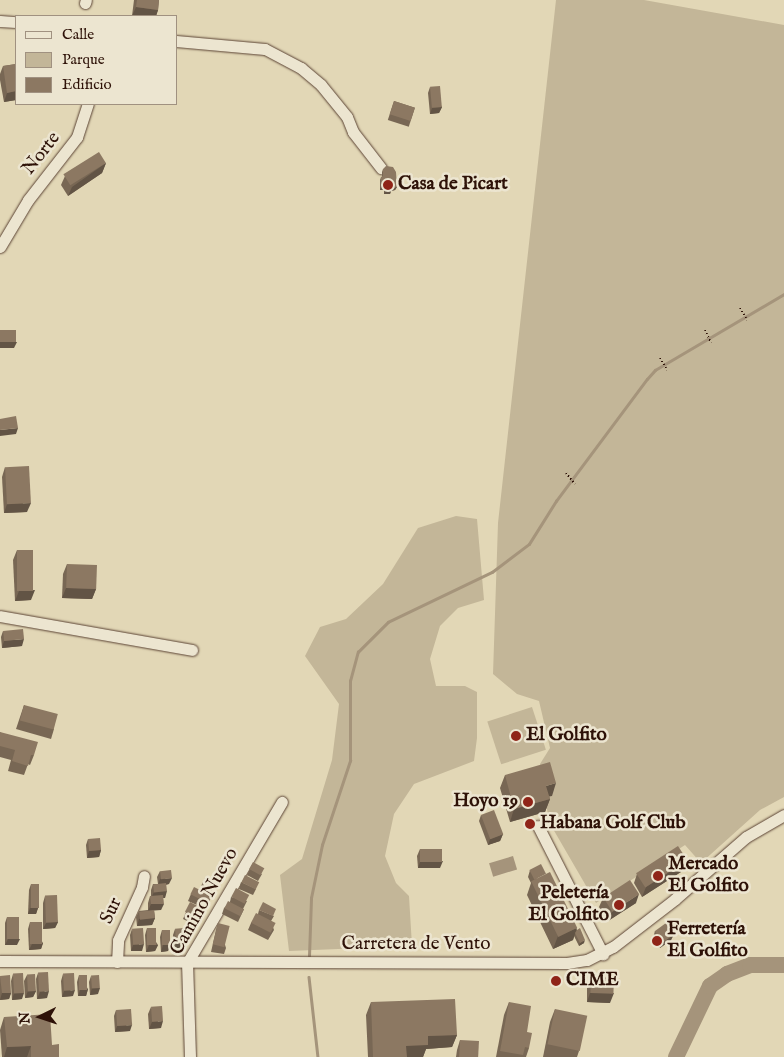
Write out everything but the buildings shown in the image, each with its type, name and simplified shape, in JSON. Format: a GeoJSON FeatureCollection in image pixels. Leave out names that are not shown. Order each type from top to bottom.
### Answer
{"type":"FeatureCollection","features":[{"type":"Feature","properties":{"kind":"street"},"geometry":{"type":"LineString","coordinates":[[0,20],[15,22]]}},
{"type":"Feature","properties":{"kind":"street"},"geometry":{"type":"LineString","coordinates":[[178,41],[265,49],[301,68],[321,85],[347,116],[353,132],[381,168]]}},
{"type":"Feature","properties":{"kind":"street","name":"Norte"},"geometry":{"type":"LineString","coordinates":[[0,247],[28,200],[77,137],[88,105]]}},
{"type":"Feature","properties":{"kind":"street"},"geometry":{"type":"LineString","coordinates":[[0,616],[192,650]]}},
{"type":"Feature","properties":{"kind":"street","name":"Camino Nuevo"},"geometry":{"type":"LineString","coordinates":[[190,1057],[187,963],[282,802]]}},
{"type":"Feature","properties":{"kind":"street","name":"Carretera de Vento"},"geometry":{"type":"LineString","coordinates":[[0,961],[566,963],[587,960],[603,954],[675,899],[746,837],[784,815]]}},
{"type":"Feature","properties":{"kind":"street"},"geometry":{"type":"LineString","coordinates":[[538,826],[603,954]]}},
{"type":"Feature","properties":{"kind":"street","name":"Sur"},"geometry":{"type":"LineString","coordinates":[[117,962],[118,940],[142,888],[144,876]]}},
{"type":"Feature","properties":{"kind":"path"},"geometry":{"type":"LineString","coordinates":[[740,308],[747,320]]}},
{"type":"Feature","properties":{"kind":"path"},"geometry":{"type":"LineString","coordinates":[[705,330],[711,343]]}},
{"type":"Feature","properties":{"kind":"path"},"geometry":{"type":"LineString","coordinates":[[660,358],[667,370]]}},
{"type":"Feature","properties":{"kind":"path"},"geometry":{"type":"LineString","coordinates":[[566,474],[575,484]]}},
{"type":"Feature","properties":{"kind":"green space"},"geometry":{"type":"Polygon","coordinates":[[[556,0],[644,0],[784,25],[784,797],[760,810],[701,863],[685,845],[596,903],[549,822],[540,764],[550,748],[539,701],[517,694],[493,674],[498,523],[556,0]]]}},
{"type":"Feature","properties":{"kind":"green space"},"geometry":{"type":"Polygon","coordinates":[[[456,516],[477,519],[484,600],[458,608],[440,626],[430,659],[436,686],[465,686],[477,692],[477,738],[474,761],[414,784],[394,814],[385,856],[396,883],[409,896],[412,946],[289,951],[280,875],[302,859],[332,760],[339,704],[305,656],[320,627],[346,619],[383,584],[418,528],[456,516]]]}},
{"type":"Feature","properties":{"kind":"green space","name":"El Golfito"},"geometry":{"type":"Polygon","coordinates":[[[532,707],[546,750],[501,764],[487,722],[532,707]]]}},
{"type":"Feature","properties":{"kind":"shaded area"},"geometry":{"type":"Polygon","coordinates":[[[513,856],[517,869],[493,877],[489,863],[513,856]]]}},
{"type":"Feature","properties":{"kind":"waterway"},"geometry":{"type":"LineString","coordinates":[[309,956],[311,898],[322,845],[350,761],[350,681],[358,652],[388,622],[492,572],[529,544],[556,501],[655,370],[784,294]]}},
{"type":"Feature","properties":{"kind":"waterway"},"geometry":{"type":"LineString","coordinates":[[676,1057],[710,986],[727,974],[750,965],[784,965]]}},
{"type":"Feature","properties":{"kind":"waterway"},"geometry":{"type":"LineString","coordinates":[[309,977],[318,1057]]}},
{"type":"Feature","properties":{"kind":"place","name":"Casa de Picart"},"geometry":{"type":"Point","coordinates":[388,185]}},
{"type":"Feature","properties":{"kind":"place","name":"El Golfito"},"geometry":{"type":"Point","coordinates":[516,736]}},
{"type":"Feature","properties":{"kind":"place","name":"Hoyo 19"},"geometry":{"type":"Point","coordinates":[528,802]}},
{"type":"Feature","properties":{"kind":"place","name":"Habana Golf Club"},"geometry":{"type":"Point","coordinates":[530,824]}},
{"type":"Feature","properties":{"kind":"place","name":"Mercado El Golfito"},"geometry":{"type":"Point","coordinates":[658,876]}},
{"type":"Feature","properties":{"kind":"place","name":"Peletería El Golfito"},"geometry":{"type":"Point","coordinates":[619,905]}},
{"type":"Feature","properties":{"kind":"place","name":"Ferretería El Golfito"},"geometry":{"type":"Point","coordinates":[657,941]}},
{"type":"Feature","properties":{"kind":"place","name":"CIME"},"geometry":{"type":"Point","coordinates":[556,981]}}]}
